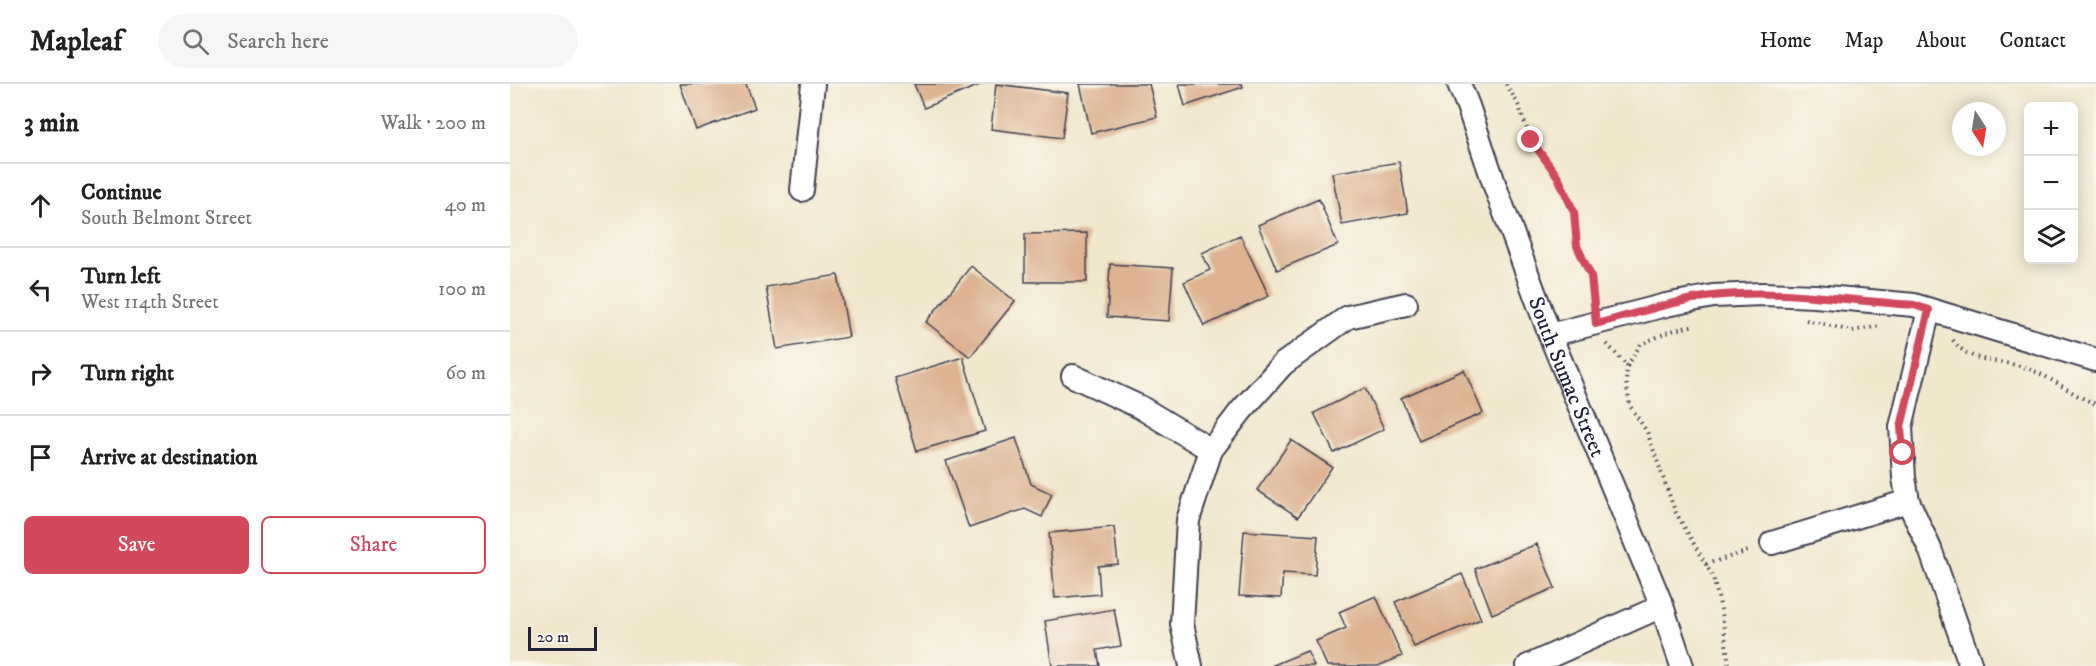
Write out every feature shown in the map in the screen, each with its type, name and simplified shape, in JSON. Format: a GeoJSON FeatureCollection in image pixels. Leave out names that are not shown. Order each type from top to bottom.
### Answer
{"type":"FeatureCollection","features":[{"type":"Feature","properties":{"kind":"street"},"geometry":{"type":"LineString","coordinates":[[802,190],[813,84]]}},
{"type":"Feature","properties":{"kind":"street","name":"South Sumac Street"},"geometry":{"type":"LineString","coordinates":[[1459,84],[1550,335],[1662,606],[1682,666]]}},
{"type":"Feature","properties":{"kind":"street"},"geometry":{"type":"LineString","coordinates":[[1550,335],[1666,305],[1713,296],[1763,294],[1815,296],[1914,305],[2096,360]]}},
{"type":"Feature","properties":{"kind":"street"},"geometry":{"type":"LineString","coordinates":[[1191,666],[1182,624],[1188,520],[1211,450],[1241,411],[1283,364],[1348,317],[1406,304]]}},
{"type":"Feature","properties":{"kind":"street"},"geometry":{"type":"LineString","coordinates":[[1929,310],[1901,427],[1904,478],[1908,501],[1930,549],[1971,666]]}},
{"type":"Feature","properties":{"kind":"street"},"geometry":{"type":"LineString","coordinates":[[1073,376],[1140,407],[1211,450]]}},
{"type":"Feature","properties":{"kind":"street"},"geometry":{"type":"LineString","coordinates":[[1772,543],[1908,501]]}},
{"type":"Feature","properties":{"kind":"street"},"geometry":{"type":"LineString","coordinates":[[1528,666],[1662,606]]}},
{"type":"Feature","properties":{"kind":"path"},"geometry":{"type":"LineString","coordinates":[[1506,84],[1518,104],[1531,140],[1558,177],[1574,212],[1577,246],[1591,276],[1596,324],[1603,339],[1627,366]]}},
{"type":"Feature","properties":{"kind":"path"},"geometry":{"type":"LineString","coordinates":[[1929,310],[1959,349],[1974,358],[2002,361],[2030,369],[2079,398],[2096,404]]}},
{"type":"Feature","properties":{"kind":"path"},"geometry":{"type":"LineString","coordinates":[[1799,319],[1852,332],[1887,324]]}},
{"type":"Feature","properties":{"kind":"path"},"geometry":{"type":"LineString","coordinates":[[1705,322],[1671,331],[1641,344],[1627,366],[1626,382],[1630,406],[1647,432],[1675,511],[1713,577],[1722,613],[1729,666]]}},
{"type":"Feature","properties":{"kind":"path"},"geometry":{"type":"LineString","coordinates":[[1706,564],[1772,543]]}},
{"type":"Feature","properties":{"kind":"building"},"geometry":{"type":"Polygon","coordinates":[[[680,84],[746,84],[755,108],[696,130],[680,84]]]}},
{"type":"Feature","properties":{"kind":"building"},"geometry":{"type":"Polygon","coordinates":[[[914,84],[982,84],[924,108],[914,84]]]}},
{"type":"Feature","properties":{"kind":"building"},"geometry":{"type":"Polygon","coordinates":[[[996,84],[1068,93],[1062,138],[991,129],[996,84]]]}},
{"type":"Feature","properties":{"kind":"building"},"geometry":{"type":"Polygon","coordinates":[[[1080,84],[1149,84],[1157,117],[1091,133],[1080,84]]]}},
{"type":"Feature","properties":{"kind":"building"},"geometry":{"type":"Polygon","coordinates":[[[1179,84],[1242,84],[1243,87],[1185,106],[1179,84]]]}},
{"type":"Feature","properties":{"kind":"building"},"geometry":{"type":"Polygon","coordinates":[[[1399,162],[1408,213],[1342,225],[1332,173],[1399,162]]]}},
{"type":"Feature","properties":{"kind":"building"},"geometry":{"type":"Polygon","coordinates":[[[1319,199],[1338,245],[1277,270],[1258,225],[1319,199]]]}},
{"type":"Feature","properties":{"kind":"building"},"geometry":{"type":"Polygon","coordinates":[[[1087,233],[1087,282],[1025,282],[1025,234],[1087,233]]]}},
{"type":"Feature","properties":{"kind":"building"},"geometry":{"type":"Polygon","coordinates":[[[1240,235],[1269,296],[1204,326],[1184,282],[1210,270],[1202,253],[1240,235]]]}},
{"type":"Feature","properties":{"kind":"building"},"geometry":{"type":"Polygon","coordinates":[[[1110,264],[1173,268],[1169,321],[1107,317],[1110,264]]]}},
{"type":"Feature","properties":{"kind":"building"},"geometry":{"type":"Polygon","coordinates":[[[971,266],[1015,301],[970,357],[926,322],[971,266]]]}},
{"type":"Feature","properties":{"kind":"building"},"geometry":{"type":"Polygon","coordinates":[[[838,275],[849,337],[777,349],[766,287],[838,275]]]}},
{"type":"Feature","properties":{"kind":"building"},"geometry":{"type":"Polygon","coordinates":[[[963,357],[985,431],[917,451],[895,378],[963,357]]]}},
{"type":"Feature","properties":{"kind":"building"},"geometry":{"type":"Polygon","coordinates":[[[1464,370],[1483,413],[1419,441],[1401,398],[1464,370]]]}},
{"type":"Feature","properties":{"kind":"building"},"geometry":{"type":"Polygon","coordinates":[[[1365,388],[1384,429],[1334,453],[1314,413],[1365,388]]]}},
{"type":"Feature","properties":{"kind":"building"},"geometry":{"type":"Polygon","coordinates":[[[1016,438],[1031,484],[1052,494],[1042,517],[1025,509],[969,528],[946,461],[1016,438]]]}},
{"type":"Feature","properties":{"kind":"building"},"geometry":{"type":"Polygon","coordinates":[[[1291,440],[1332,467],[1298,517],[1257,490],[1291,440]]]}},
{"type":"Feature","properties":{"kind":"building"},"geometry":{"type":"Polygon","coordinates":[[[1114,527],[1118,564],[1098,566],[1100,594],[1055,598],[1049,533],[1114,527]]]}},
{"type":"Feature","properties":{"kind":"building"},"geometry":{"type":"Polygon","coordinates":[[[1244,531],[1318,536],[1315,575],[1283,573],[1281,598],[1239,596],[1244,531]]]}},
{"type":"Feature","properties":{"kind":"building"},"geometry":{"type":"Polygon","coordinates":[[[1537,544],[1555,588],[1492,614],[1475,569],[1537,544]]]}},
{"type":"Feature","properties":{"kind":"building"},"geometry":{"type":"Polygon","coordinates":[[[1462,574],[1481,619],[1414,647],[1395,602],[1462,574]]]}},
{"type":"Feature","properties":{"kind":"building"},"geometry":{"type":"Polygon","coordinates":[[[1376,596],[1402,656],[1378,666],[1327,666],[1316,641],[1346,628],[1339,612],[1376,596]]]}},
{"type":"Feature","properties":{"kind":"building"},"geometry":{"type":"Polygon","coordinates":[[[1114,609],[1121,646],[1097,650],[1100,666],[1052,666],[1045,621],[1114,609]]]}},
{"type":"Feature","properties":{"kind":"building"},"geometry":{"type":"Polygon","coordinates":[[[1307,651],[1314,666],[1271,666],[1307,651]]]}},
{"type":"Feature","properties":{"kind":"route"},"geometry":{"type":"LineString","coordinates":[[1531,140],[1558,177],[1574,212],[1577,246],[1591,276],[1596,324],[1666,305],[1713,296],[1763,294],[1815,296],[1914,305],[1929,310],[1901,427],[1903,453]]}}]}
